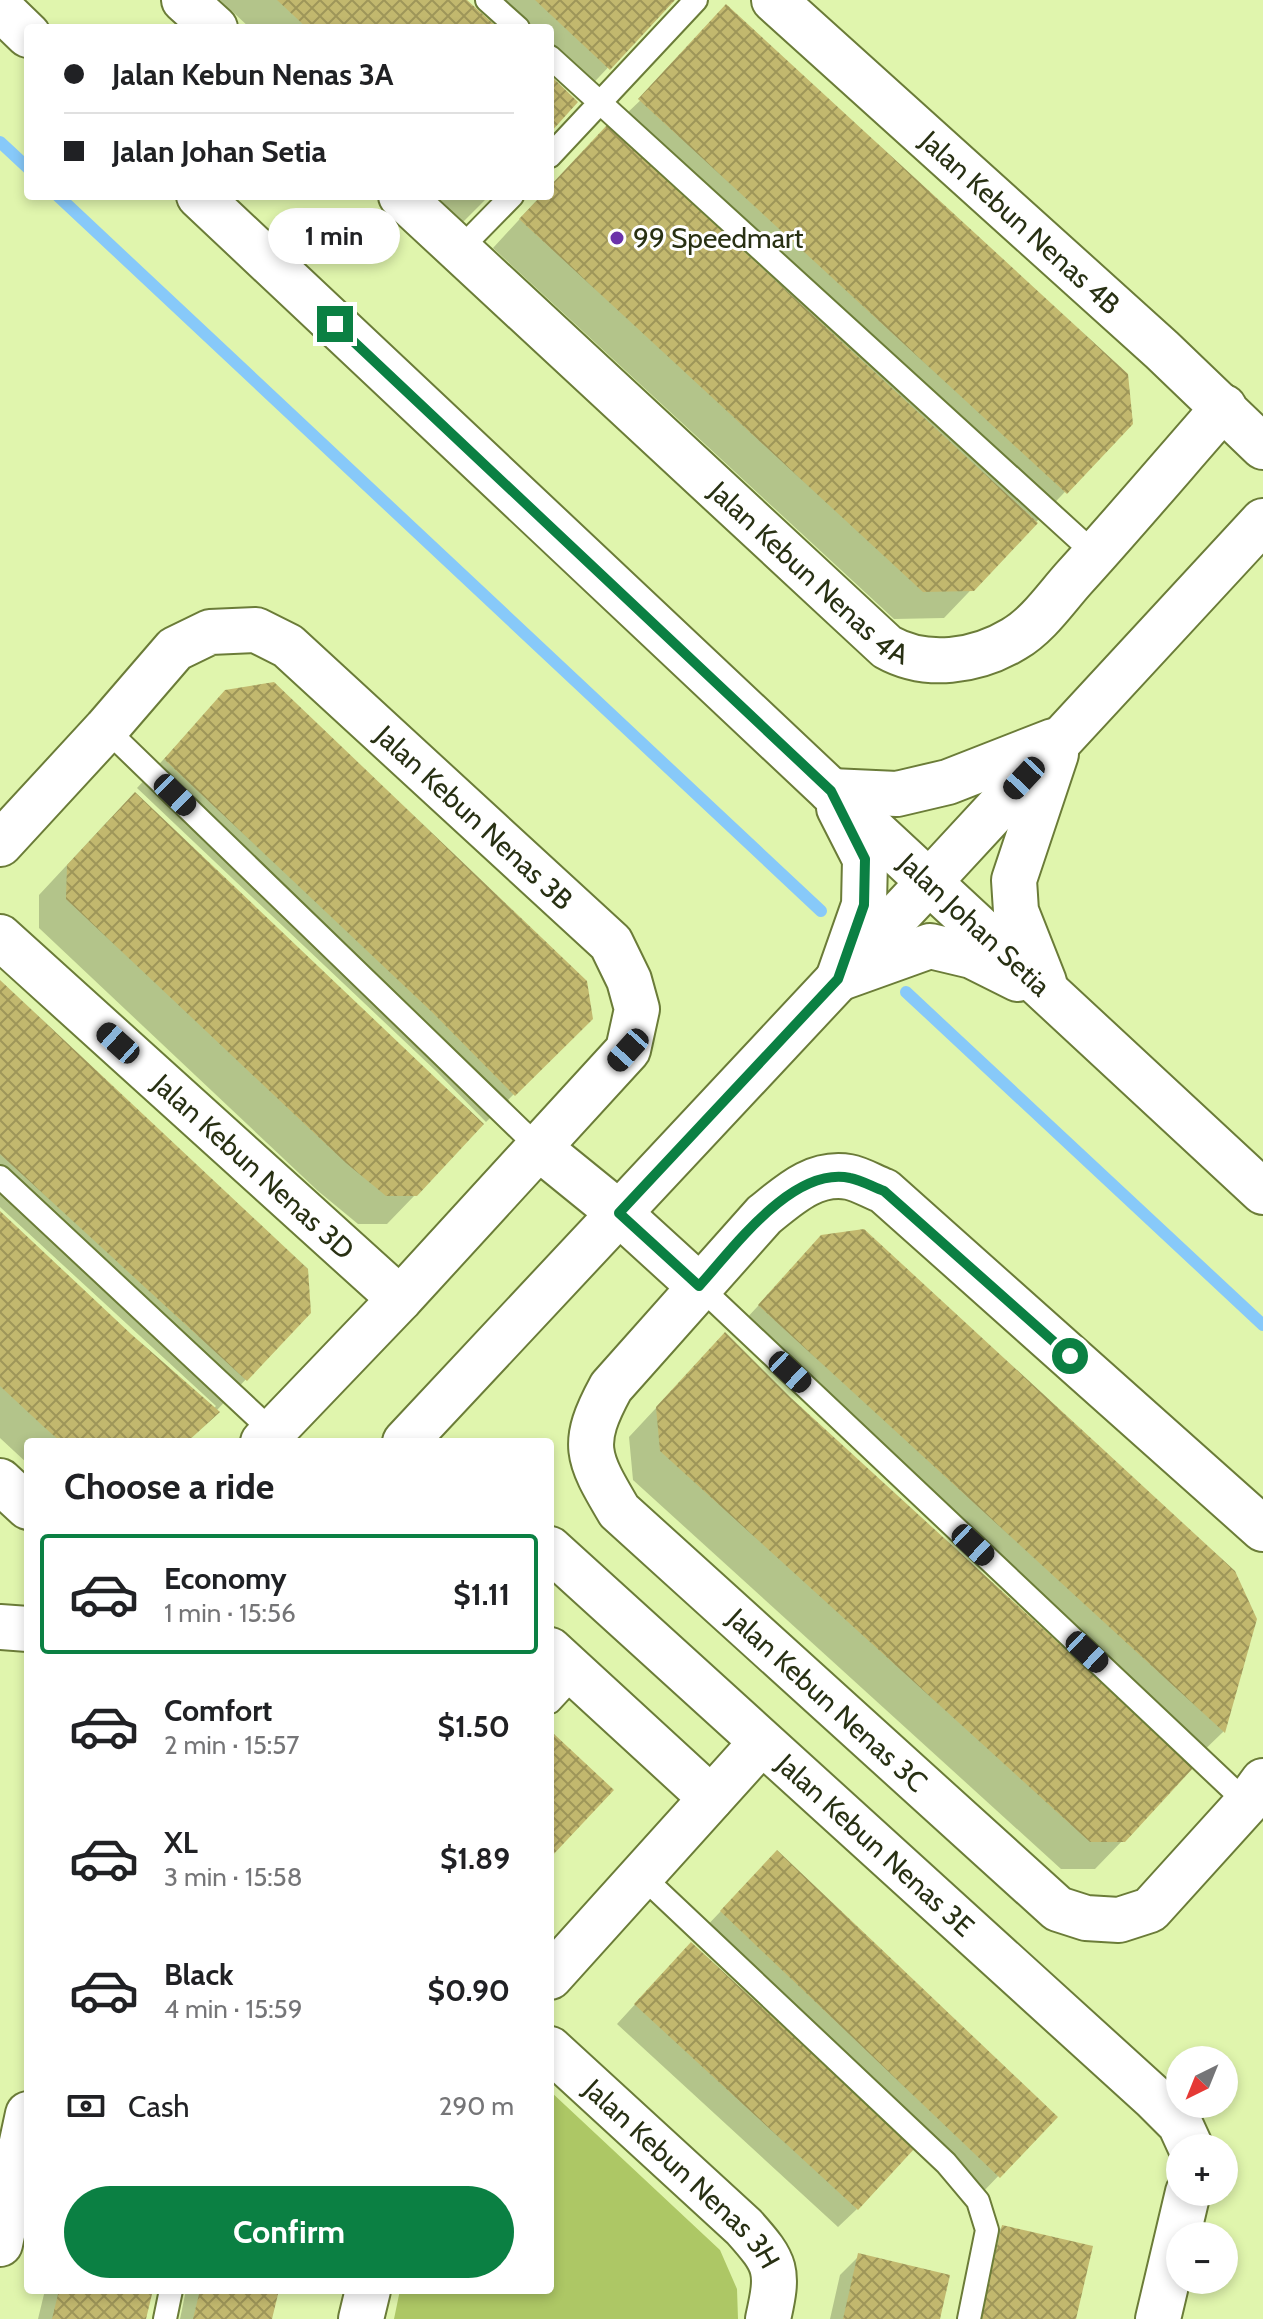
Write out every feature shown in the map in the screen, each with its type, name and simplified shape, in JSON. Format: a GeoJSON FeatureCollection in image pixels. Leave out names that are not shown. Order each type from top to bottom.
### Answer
{"type":"FeatureCollection","features":[{"type":"Feature","properties":{"kind":"street"},"geometry":{"type":"LineString","coordinates":[[184,0],[211,24]]}},
{"type":"Feature","properties":{"kind":"street","name":"Jalan Kebun Nenas 4B"},"geometry":{"type":"LineString","coordinates":[[774,0],[1224,407],[1263,447]]}},
{"type":"Feature","properties":{"kind":"street"},"geometry":{"type":"LineString","coordinates":[[0,8],[24,31]]}},
{"type":"Feature","properties":{"kind":"street","name":"Jalan Johan Setia"},"geometry":{"type":"LineString","coordinates":[[203,200],[831,791],[1263,1192]]}},
{"type":"Feature","properties":{"kind":"street","name":"Jalan Kebun Nenas 4A"},"geometry":{"type":"LineString","coordinates":[[405,200],[887,647],[905,657],[931,661],[964,658],[993,650],[1018,637],[1224,407]]}},
{"type":"Feature","properties":{"kind":"street"},"geometry":{"type":"LineString","coordinates":[[419,1437],[619,1213],[1263,521]]}},
{"type":"Feature","properties":{"kind":"street","name":"Jalan Kebun Nenas 3B"},"geometry":{"type":"LineString","coordinates":[[0,844],[175,649],[210,632],[256,630],[288,646],[611,943],[629,980],[637,1009],[628,1050],[400,1299],[268,1437]]}},
{"type":"Feature","properties":{"kind":"street"},"geometry":{"type":"LineString","coordinates":[[838,979],[864,905],[865,859],[831,791],[897,794],[910,791],[948,782],[1062,737]]}},
{"type":"Feature","properties":{"kind":"street"},"geometry":{"type":"LineString","coordinates":[[1049,994],[1016,911],[1014,880],[1062,737]]}},
{"type":"Feature","properties":{"kind":"street","name":"Jalan Kebun Nenas 3D"},"geometry":{"type":"LineString","coordinates":[[0,937],[400,1299]]}},
{"type":"Feature","properties":{"kind":"street"},"geometry":{"type":"LineString","coordinates":[[838,979],[930,946],[972,956],[1049,994]]}},
{"type":"Feature","properties":{"kind":"street"},"geometry":{"type":"LineString","coordinates":[[539,1148],[619,1213],[699,1286]]}},
{"type":"Feature","properties":{"kind":"street","name":"Jalan Kebun Nenas 3C"},"geometry":{"type":"LineString","coordinates":[[1255,1792],[1150,1910],[1119,1920],[1086,1918],[1058,1909],[619,1511],[589,1450],[594,1419],[611,1387],[764,1215],[794,1191],[817,1179],[848,1177],[884,1191],[1263,1529]]}},
{"type":"Feature","properties":{"kind":"street"},"geometry":{"type":"LineString","coordinates":[[0,1481],[24,1503]]}},
{"type":"Feature","properties":{"kind":"street","name":"Jalan Kebun Nenas 3E"},"geometry":{"type":"LineString","coordinates":[[554,1553],[1154,2098],[1180,2124],[1185,2134]]}},
{"type":"Feature","properties":{"kind":"street"},"geometry":{"type":"LineString","coordinates":[[0,1627],[24,1629]]}},
{"type":"Feature","properties":{"kind":"street"},"geometry":{"type":"LineString","coordinates":[[558,1676],[711,1798]]}},
{"type":"Feature","properties":{"kind":"street"},"geometry":{"type":"LineString","coordinates":[[554,1973],[761,1743]]}},
{"type":"Feature","properties":{"kind":"street","name":"Jalan Kebun Nenas 3H"},"geometry":{"type":"LineString","coordinates":[[554,2053],[763,2248],[776,2273],[768,2319]]}},
{"type":"Feature","properties":{"kind":"street"},"geometry":{"type":"LineString","coordinates":[[0,2244],[24,2133]]}},
{"type":"Feature","properties":{"kind":"street"},"geometry":{"type":"LineString","coordinates":[[1158,2319],[1185,2206]]}},
{"type":"Feature","properties":{"kind":"street"},"geometry":{"type":"LineString","coordinates":[[361,2319],[367,2294]]}},
{"type":"Feature","properties":{"kind":"lane"},"geometry":{"type":"LineString","coordinates":[[487,0],[514,24]]}},
{"type":"Feature","properties":{"kind":"lane"},"geometry":{"type":"LineString","coordinates":[[554,152],[696,0]]}},
{"type":"Feature","properties":{"kind":"lane"},"geometry":{"type":"LineString","coordinates":[[554,61],[1095,554]]}},
{"type":"Feature","properties":{"kind":"lane"},"geometry":{"type":"LineString","coordinates":[[460,249],[508,200]]}},
{"type":"Feature","properties":{"kind":"lane"},"geometry":{"type":"LineString","coordinates":[[106,729],[539,1148]]}},
{"type":"Feature","properties":{"kind":"lane"},"geometry":{"type":"LineString","coordinates":[[0,1177],[268,1437]]}},
{"type":"Feature","properties":{"kind":"lane"},"geometry":{"type":"LineString","coordinates":[[699,1286],[1255,1792]]}},
{"type":"Feature","properties":{"kind":"lane"},"geometry":{"type":"LineString","coordinates":[[643,1877],[946,2163],[978,2201],[987,2230],[969,2319]]}},
{"type":"Feature","properties":{"kind":"lane"},"geometry":{"type":"LineString","coordinates":[[165,2319],[170,2294]]}},
{"type":"Feature","properties":{"kind":"green space"},"geometry":{"type":"Polygon","coordinates":[[[554,2095],[720,2250],[737,2289],[738,2319],[394,2319],[399,2294],[554,2294],[554,2095]]]}},
{"type":"Feature","properties":{"kind":"building"},"geometry":{"type":"Polygon","coordinates":[[[277,0],[467,0],[494,24],[303,24],[277,0]]]}},
{"type":"Feature","properties":{"kind":"building"},"geometry":{"type":"Polygon","coordinates":[[[535,0],[675,0],[610,70],[535,0]]]}},
{"type":"Feature","properties":{"kind":"building"},"geometry":{"type":"Polygon","coordinates":[[[726,4],[1128,374],[1133,424],[1067,494],[638,99],[726,4]]]}},
{"type":"Feature","properties":{"kind":"building"},"geometry":{"type":"Polygon","coordinates":[[[554,79],[578,102],[554,129],[554,79]]]}},
{"type":"Feature","properties":{"kind":"building"},"geometry":{"type":"Polygon","coordinates":[[[607,125],[1038,523],[974,591],[923,592],[519,219],[537,200],[554,200],[554,182],[607,125]]]}},
{"type":"Feature","properties":{"kind":"building"},"geometry":{"type":"Polygon","coordinates":[[[274,682],[587,981],[593,1019],[515,1096],[433,1013],[164,759],[225,690],[274,682]]]}},
{"type":"Feature","properties":{"kind":"building"},"geometry":{"type":"Polygon","coordinates":[[[135,792],[484,1124],[417,1196],[386,1196],[346,1163],[66,899],[67,865],[135,792]]]}},
{"type":"Feature","properties":{"kind":"building"},"geometry":{"type":"Polygon","coordinates":[[[0,980],[308,1269],[311,1313],[247,1381],[0,1154],[0,980]]]}},
{"type":"Feature","properties":{"kind":"building"},"geometry":{"type":"Polygon","coordinates":[[[0,1211],[131,1334],[220,1412],[191,1438],[56,1438],[0,1386],[0,1211]]]}},
{"type":"Feature","properties":{"kind":"building"},"geometry":{"type":"Polygon","coordinates":[[[864,1229],[1235,1571],[1257,1619],[1225,1733],[758,1305],[821,1235],[864,1229]]]}},
{"type":"Feature","properties":{"kind":"building"},"geometry":{"type":"Polygon","coordinates":[[[725,1332],[790,1397],[1194,1767],[1125,1842],[1090,1842],[660,1451],[656,1407],[725,1332]]]}},
{"type":"Feature","properties":{"kind":"building"},"geometry":{"type":"Polygon","coordinates":[[[554,1734],[614,1790],[554,1854],[554,1734]]]}},
{"type":"Feature","properties":{"kind":"building"},"geometry":{"type":"Polygon","coordinates":[[[777,1850],[1058,2117],[1000,2178],[720,1911],[777,1850]]]}},
{"type":"Feature","properties":{"kind":"building"},"geometry":{"type":"Polygon","coordinates":[[[691,1942],[915,2148],[858,2210],[634,2004],[691,1942]]]}},
{"type":"Feature","properties":{"kind":"building"},"geometry":{"type":"Polygon","coordinates":[[[1002,2225],[1093,2246],[1076,2319],[980,2319],[1002,2225]]]}},
{"type":"Feature","properties":{"kind":"building"},"geometry":{"type":"Polygon","coordinates":[[[858,2253],[950,2275],[940,2319],[843,2319],[858,2253]]]}},
{"type":"Feature","properties":{"kind":"building"},"geometry":{"type":"Polygon","coordinates":[[[58,2294],[152,2294],[146,2319],[52,2319],[58,2294]]]}},
{"type":"Feature","properties":{"kind":"building"},"geometry":{"type":"Polygon","coordinates":[[[199,2294],[278,2294],[272,2319],[193,2319],[199,2294]]]}},
{"type":"Feature","properties":{"kind":"waterway"},"geometry":{"type":"LineString","coordinates":[[0,142],[24,164]]}},
{"type":"Feature","properties":{"kind":"waterway"},"geometry":{"type":"LineString","coordinates":[[62,200],[821,911]]}},
{"type":"Feature","properties":{"kind":"waterway"},"geometry":{"type":"LineString","coordinates":[[906,992],[1263,1325]]}},
{"type":"Feature","properties":{"kind":"place","name":"99 Speedmart"},"geometry":{"type":"Point","coordinates":[617,238]}},
{"type":"Feature","properties":{"kind":"route"},"geometry":{"type":"LineString","coordinates":[[335,324],[831,791],[865,859],[864,905],[838,979],[619,1213],[699,1286],[764,1215],[794,1191],[817,1179],[848,1177],[884,1191],[1070,1356]]}}]}
